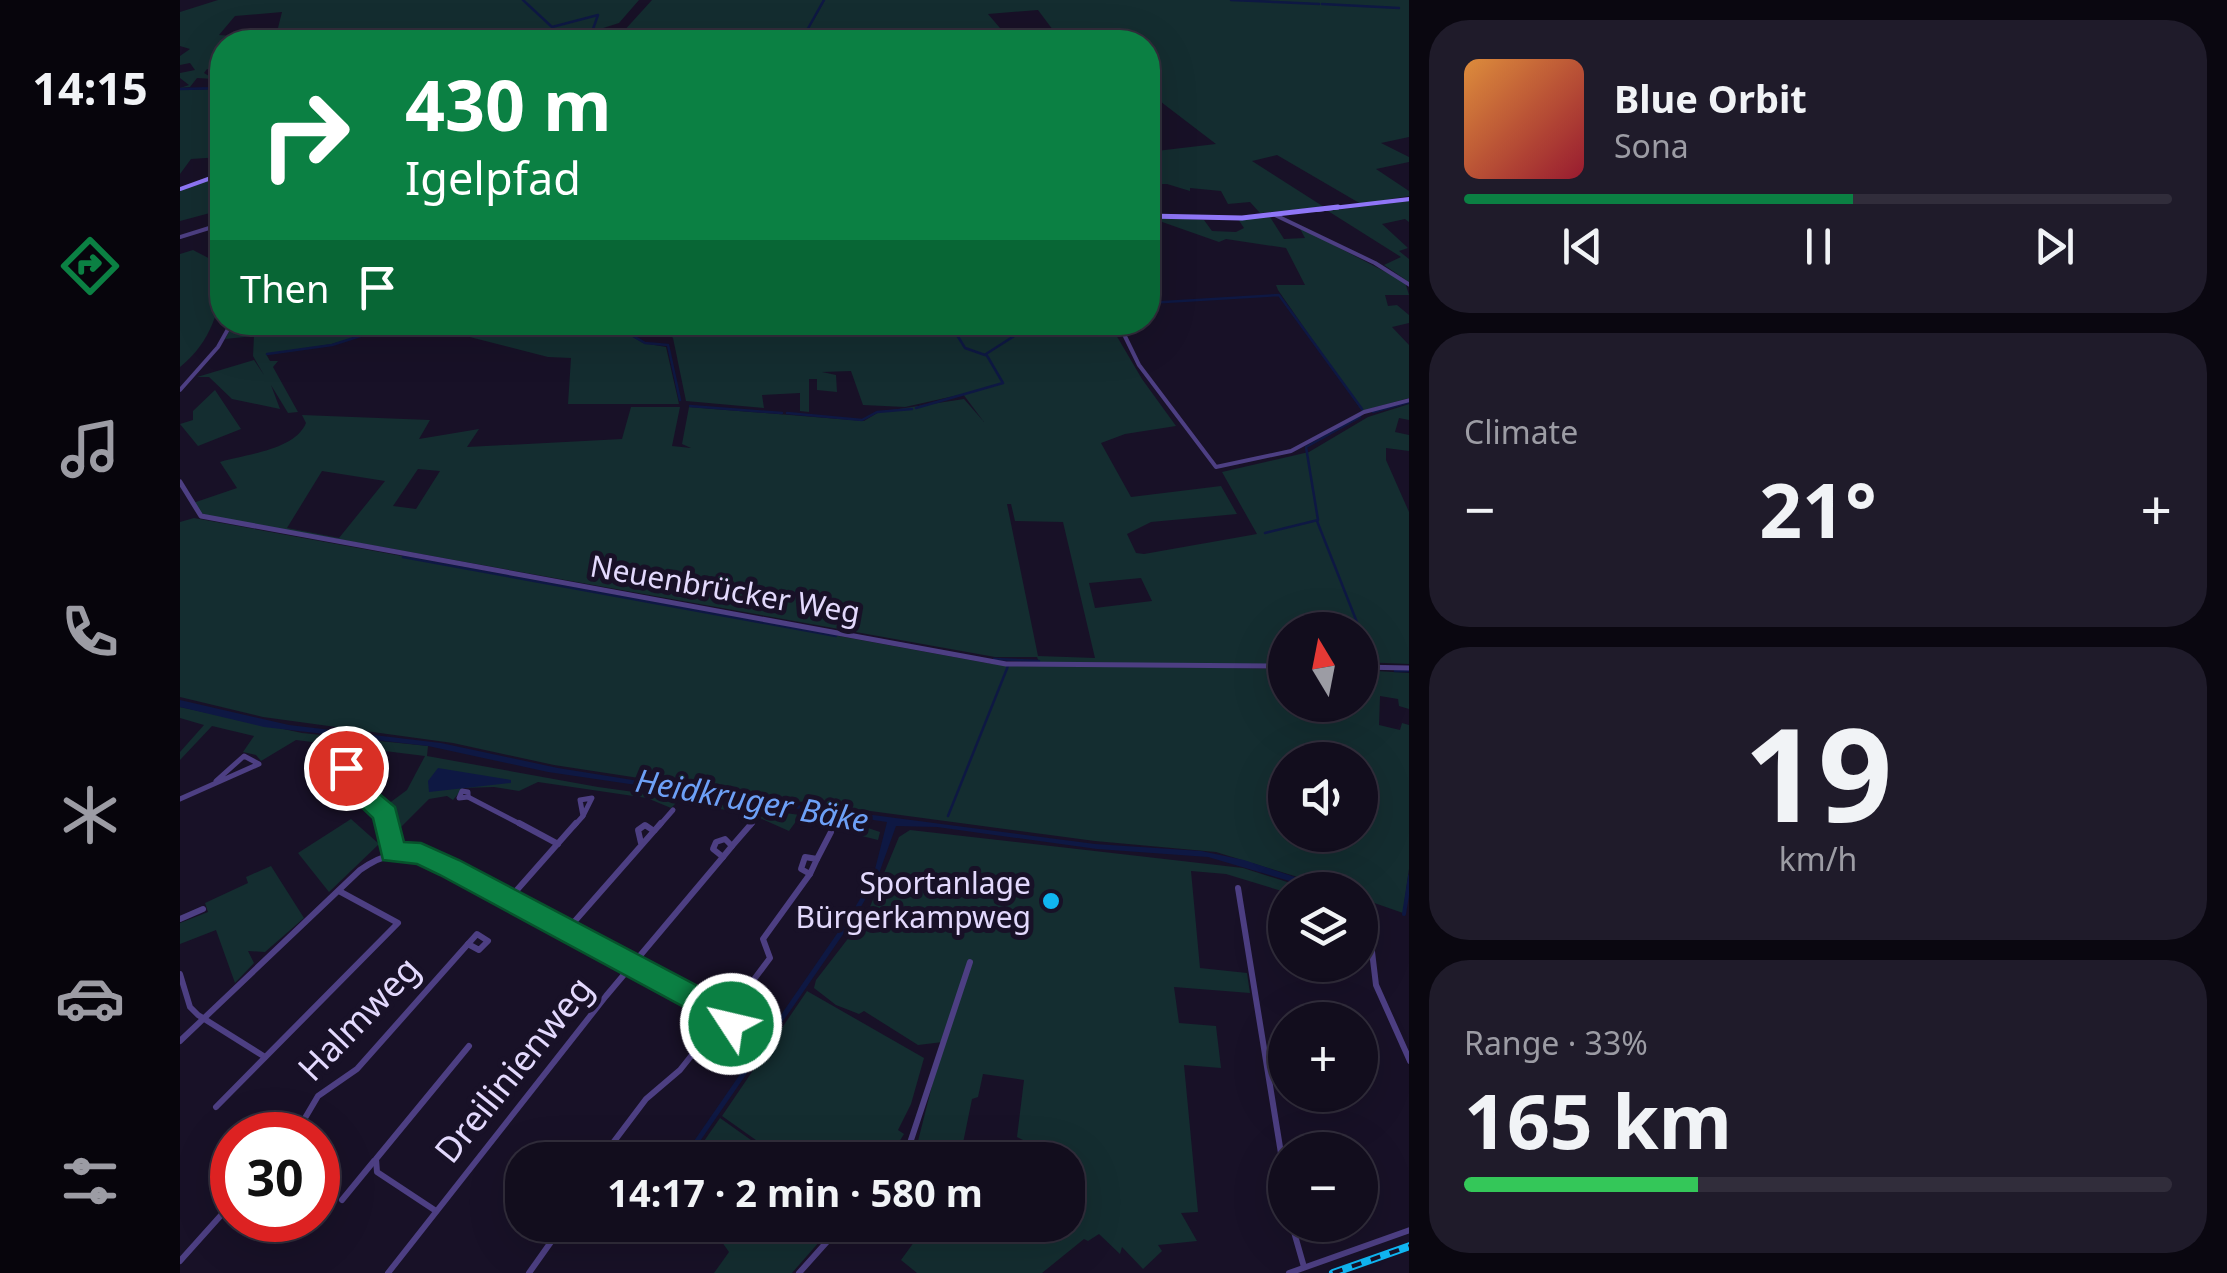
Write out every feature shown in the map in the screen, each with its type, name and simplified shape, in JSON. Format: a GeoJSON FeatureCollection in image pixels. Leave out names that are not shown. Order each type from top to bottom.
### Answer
{"type":"FeatureCollection","features":[{"type":"Feature","properties":{"kind":"street"},"geometry":{"type":"LineString","coordinates":[[180,190],[210,179]]}},
{"type":"Feature","properties":{"kind":"street"},"geometry":{"type":"LineString","coordinates":[[1160,216],[1231,219],[1409,199]]}},
{"type":"Feature","properties":{"kind":"street"},"geometry":{"type":"LineString","coordinates":[[1275,215],[1379,265],[1409,284]]}},
{"type":"Feature","properties":{"kind":"street"},"geometry":{"type":"LineString","coordinates":[[181,237],[210,228]]}},
{"type":"Feature","properties":{"kind":"street"},"geometry":{"type":"LineString","coordinates":[[180,390],[225,335]]}},
{"type":"Feature","properties":{"kind":"street"},"geometry":{"type":"LineString","coordinates":[[1124,335],[1138,365],[1216,467],[1290,451],[1364,412],[1409,400]]}},
{"type":"Feature","properties":{"kind":"street","name":"Neuenbrücker Weg"},"geometry":{"type":"LineString","coordinates":[[180,482],[201,516],[1006,664],[1268,666]]}},
{"type":"Feature","properties":{"kind":"street"},"geometry":{"type":"LineString","coordinates":[[1378,667],[1409,668]]}},
{"type":"Feature","properties":{"kind":"street"},"geometry":{"type":"LineString","coordinates":[[180,799],[258,764],[244,756],[238,758],[216,782]]}},
{"type":"Feature","properties":{"kind":"street"},"geometry":{"type":"LineString","coordinates":[[347,781],[386,814],[392,852]]}},
{"type":"Feature","properties":{"kind":"street"},"geometry":{"type":"LineString","coordinates":[[468,798],[559,844]]}},
{"type":"Feature","properties":{"kind":"street"},"geometry":{"type":"LineString","coordinates":[[567,930],[641,843],[638,830],[642,826],[654,831],[673,810]]}},
{"type":"Feature","properties":{"kind":"street"},"geometry":{"type":"LineString","coordinates":[[509,899],[582,816]]}},
{"type":"Feature","properties":{"kind":"street","name":"Dreilinienweg"},"geometry":{"type":"LineString","coordinates":[[388,1273],[633,965],[753,822]]}},
{"type":"Feature","properties":{"kind":"street"},"geometry":{"type":"LineString","coordinates":[[614,1142],[646,1100],[680,1070],[719,1016],[731,1010],[770,958],[763,939],[810,874],[831,832]]}},
{"type":"Feature","properties":{"kind":"street","name":"Dreilinienweg"},"geometry":{"type":"LineString","coordinates":[[723,857],[713,850],[716,842],[725,839],[732,846]]}},
{"type":"Feature","properties":{"kind":"street"},"geometry":{"type":"LineString","coordinates":[[180,1041],[372,861],[392,852],[421,854],[509,899],[633,965],[719,1016],[725,1025],[733,1023],[736,1016],[731,1010]]}},
{"type":"Feature","properties":{"kind":"street"},"geometry":{"type":"LineString","coordinates":[[810,874],[802,869],[802,862],[805,858],[817,860]]}},
{"type":"Feature","properties":{"kind":"street"},"geometry":{"type":"LineString","coordinates":[[1238,888],[1278,1132]]}},
{"type":"Feature","properties":{"kind":"street"},"geometry":{"type":"LineString","coordinates":[[216,1107],[398,923],[339,891]]}},
{"type":"Feature","properties":{"kind":"street"},"geometry":{"type":"LineString","coordinates":[[180,918],[203,909]]}},
{"type":"Feature","properties":{"kind":"street","name":"Halmweg"},"geometry":{"type":"LineString","coordinates":[[312,1112],[314,1102],[334,1082],[354,1072],[468,944]]}},
{"type":"Feature","properties":{"kind":"street"},"geometry":{"type":"LineString","coordinates":[[910,1142],[970,962]]}},
{"type":"Feature","properties":{"kind":"street"},"geometry":{"type":"LineString","coordinates":[[180,974],[190,1006],[265,1057]]}},
{"type":"Feature","properties":{"kind":"street"},"geometry":{"type":"LineString","coordinates":[[1376,982],[1409,1059]]}},
{"type":"Feature","properties":{"kind":"street"},"geometry":{"type":"LineString","coordinates":[[342,1200],[469,1046]]}},
{"type":"Feature","properties":{"kind":"street"},"geometry":{"type":"LineString","coordinates":[[376,1159],[377,1172],[436,1211]]}},
{"type":"Feature","properties":{"kind":"street"},"geometry":{"type":"LineString","coordinates":[[180,1260],[210,1227]]}},
{"type":"Feature","properties":{"kind":"street"},"geometry":{"type":"LineString","coordinates":[[1289,1273],[1409,1230]]}},
{"type":"Feature","properties":{"kind":"street"},"geometry":{"type":"LineString","coordinates":[[529,1273],[551,1242]]}},
{"type":"Feature","properties":{"kind":"street"},"geometry":{"type":"LineString","coordinates":[[799,1273],[827,1242]]}},
{"type":"Feature","properties":{"kind":"street"},"geometry":{"type":"LineString","coordinates":[[1297,1242],[1304,1268]]}},
{"type":"Feature","properties":{"kind":"green space"},"geometry":{"type":"Polygon","coordinates":[[[218,0],[639,0],[619,23],[597,30],[278,30],[282,12],[235,16],[223,30],[210,30],[210,70],[204,73],[210,79],[197,78],[190,87],[180,88],[189,85],[180,73],[195,70],[190,63],[180,65],[180,56],[190,49],[180,46],[180,12],[218,0]]]}},
{"type":"Feature","properties":{"kind":"green space"},"geometry":{"type":"Polygon","coordinates":[[[652,0],[823,0],[807,30],[625,30],[652,0]]]}},
{"type":"Feature","properties":{"kind":"green space"},"geometry":{"type":"Polygon","coordinates":[[[825,0],[1409,0],[1409,137],[1381,143],[1409,157],[1409,162],[1376,169],[1409,191],[1409,196],[1361,204],[1277,155],[1252,161],[1324,207],[1260,213],[1250,202],[1228,204],[1221,191],[1190,191],[1160,184],[1160,151],[1216,144],[1160,101],[1160,30],[1053,30],[1038,10],[988,14],[1002,30],[808,30],[825,0]]]}},
{"type":"Feature","properties":{"kind":"green space"},"geometry":{"type":"Polygon","coordinates":[[[210,89],[210,158],[191,159],[180,174],[180,90],[210,89]]]}},
{"type":"Feature","properties":{"kind":"green space"},"geometry":{"type":"Polygon","coordinates":[[[210,179],[210,213],[180,221],[180,190],[210,179]]]}},
{"type":"Feature","properties":{"kind":"green space"},"geometry":{"type":"Polygon","coordinates":[[[1409,201],[1409,222],[1405,219],[1382,224],[1408,248],[1399,251],[1409,259],[1409,282],[1384,265],[1401,257],[1328,211],[1409,201]]]}},
{"type":"Feature","properties":{"kind":"green space"},"geometry":{"type":"Polygon","coordinates":[[[1270,217],[1284,239],[1305,238],[1299,227],[1405,282],[1409,295],[1385,295],[1388,306],[1397,305],[1409,315],[1409,323],[1392,327],[1409,345],[1409,398],[1362,411],[1278,290],[1276,285],[1305,285],[1286,248],[1226,239],[1219,242],[1160,221],[1160,218],[1204,220],[1212,231],[1236,232],[1244,228],[1238,219],[1270,217]]]}},
{"type":"Feature","properties":{"kind":"green space"},"geometry":{"type":"Polygon","coordinates":[[[193,250],[210,259],[210,329],[180,367],[180,254],[193,250]]]}},
{"type":"Feature","properties":{"kind":"green space"},"geometry":{"type":"Polygon","coordinates":[[[227,335],[364,335],[266,354],[270,361],[278,361],[273,367],[298,412],[288,413],[271,385],[280,409],[232,399],[209,377],[197,377],[254,360],[264,375],[253,356],[254,336],[225,339],[227,335]]]}},
{"type":"Feature","properties":{"kind":"green space"},"geometry":{"type":"Polygon","coordinates":[[[462,335],[630,335],[643,343],[666,347],[679,404],[568,404],[571,358],[548,357],[462,335]]]}},
{"type":"Feature","properties":{"kind":"green space"},"geometry":{"type":"Polygon","coordinates":[[[670,335],[1116,335],[1176,426],[1125,434],[1101,443],[1131,497],[1221,486],[1237,514],[1151,522],[1127,534],[1136,553],[1144,554],[1257,534],[1222,472],[1309,452],[1368,417],[1409,404],[1409,420],[1399,418],[1395,432],[1409,435],[1409,451],[1386,448],[1386,460],[1409,512],[1409,664],[1378,663],[1378,612],[1268,612],[1268,665],[1039,662],[1037,657],[995,657],[209,516],[198,512],[193,503],[237,488],[220,462],[269,450],[292,439],[306,423],[302,415],[430,420],[419,439],[479,429],[467,447],[622,439],[631,407],[680,407],[672,446],[691,448],[682,444],[689,407],[864,421],[879,412],[964,399],[984,422],[963,394],[905,407],[863,405],[851,371],[822,372],[836,375],[837,392],[817,390],[817,379],[809,379],[809,412],[800,411],[800,393],[762,395],[764,408],[686,401],[670,335]],[[418,469],[393,506],[416,509],[440,471],[418,469]],[[322,471],[287,528],[339,538],[385,481],[322,471]],[[1007,504],[1038,656],[1095,658],[1063,522],[1015,521],[1011,504],[1007,504]],[[1141,578],[1089,583],[1095,608],[1152,601],[1141,578]]]}},
{"type":"Feature","properties":{"kind":"green space"},"geometry":{"type":"Polygon","coordinates":[[[215,390],[241,429],[198,446],[180,424],[193,420],[193,411],[215,390]]]}},
{"type":"Feature","properties":{"kind":"green space"},"geometry":{"type":"Polygon","coordinates":[[[194,518],[992,664],[1268,669],[1268,722],[1378,722],[1378,671],[1409,673],[1409,709],[1399,706],[1398,699],[1380,696],[1379,725],[1400,730],[1402,723],[1409,725],[1409,868],[1403,913],[1378,904],[1378,872],[1281,872],[1216,852],[1095,841],[750,795],[554,765],[453,743],[263,717],[180,697],[180,522],[194,518]]]}},
{"type":"Feature","properties":{"kind":"green space"},"geometry":{"type":"Polygon","coordinates":[[[180,707],[302,733],[428,746],[427,756],[598,787],[850,822],[880,832],[878,840],[797,820],[789,831],[751,814],[677,802],[671,808],[647,798],[538,782],[519,791],[463,788],[453,800],[447,796],[429,799],[396,832],[390,812],[384,807],[407,790],[425,756],[296,740],[261,761],[256,755],[243,752],[254,736],[212,726],[180,760],[180,752],[204,725],[180,718],[180,707]]]}},
{"type":"Feature","properties":{"kind":"green space"},"geometry":{"type":"Polygon","coordinates":[[[351,819],[379,844],[329,892],[298,853],[351,819]]]}},
{"type":"Feature","properties":{"kind":"green space"},"geometry":{"type":"Polygon","coordinates":[[[910,830],[1243,868],[1268,876],[1268,887],[1226,874],[1191,871],[1200,968],[1247,973],[1250,993],[1174,987],[1179,1023],[1216,1026],[1221,1068],[1184,1065],[1198,1212],[1181,1213],[1197,1241],[1158,1245],[1162,1251],[1143,1269],[1122,1247],[1120,1254],[1099,1234],[1085,1240],[1085,1142],[1027,1142],[1017,1137],[1024,1080],[983,1074],[978,1097],[972,1099],[963,1142],[918,1142],[943,1042],[918,1045],[864,1011],[859,1014],[836,1005],[814,988],[816,980],[867,914],[899,837],[910,830]]]}},
{"type":"Feature","properties":{"kind":"green space"},"geometry":{"type":"Polygon","coordinates":[[[271,866],[304,918],[265,952],[248,951],[254,963],[235,983],[216,930],[180,944],[180,923],[208,912],[205,903],[248,883],[246,877],[271,866]]]}},
{"type":"Feature","properties":{"kind":"green space"},"geometry":{"type":"Polygon","coordinates":[[[807,991],[924,1058],[911,1104],[898,1130],[904,1134],[899,1142],[759,1142],[722,1116],[807,991]]]}},
{"type":"Feature","properties":{"kind":"green space"},"geometry":{"type":"Polygon","coordinates":[[[720,1118],[754,1142],[703,1142],[720,1118]]]}},
{"type":"Feature","properties":{"kind":"green space"},"geometry":{"type":"Polygon","coordinates":[[[722,1242],[819,1242],[792,1273],[714,1273],[729,1252],[722,1242]]]}},
{"type":"Feature","properties":{"kind":"green space"},"geometry":{"type":"Polygon","coordinates":[[[914,1242],[1080,1242],[1042,1273],[917,1273],[901,1260],[914,1242]]]}},
{"type":"Feature","properties":{"kind":"water","name":"Heidkruger Bäke"},"geometry":{"type":"Polygon","coordinates":[[[180,700],[289,725],[441,743],[558,768],[751,799],[1095,844],[1201,851],[1280,872],[1268,875],[1208,857],[1097,849],[937,827],[896,826],[877,879],[855,917],[699,1142],[693,1142],[854,909],[873,877],[887,822],[548,772],[428,746],[264,727],[180,707],[180,700]]]}},
{"type":"Feature","properties":{"kind":"water"},"geometry":{"type":"Polygon","coordinates":[[[438,768],[511,783],[429,792],[428,781],[438,768]]]}},
{"type":"Feature","properties":{"kind":"waterway"},"geometry":{"type":"LineString","coordinates":[[523,0],[552,27],[598,15],[593,29]]}},
{"type":"Feature","properties":{"kind":"waterway"},"geometry":{"type":"LineString","coordinates":[[807,30],[824,0]]}},
{"type":"Feature","properties":{"kind":"waterway"},"geometry":{"type":"LineString","coordinates":[[1231,0],[1319,4]]}},
{"type":"Feature","properties":{"kind":"waterway"},"geometry":{"type":"LineString","coordinates":[[1322,4],[1399,8]]}},
{"type":"Feature","properties":{"kind":"waterway"},"geometry":{"type":"LineString","coordinates":[[180,89],[210,88]]}},
{"type":"Feature","properties":{"kind":"waterway"},"geometry":{"type":"LineString","coordinates":[[1160,302],[1279,295],[1362,409]]}},
{"type":"Feature","properties":{"kind":"waterway"},"geometry":{"type":"LineString","coordinates":[[267,354],[332,345],[363,335]]}},
{"type":"Feature","properties":{"kind":"waterway"},"geometry":{"type":"LineString","coordinates":[[632,335],[645,343],[668,345],[680,400]]}},
{"type":"Feature","properties":{"kind":"waterway"},"geometry":{"type":"LineString","coordinates":[[957,335],[965,348],[985,355]]}},
{"type":"Feature","properties":{"kind":"waterway"},"geometry":{"type":"LineString","coordinates":[[916,408],[1003,383],[986,354],[1016,335]]}},
{"type":"Feature","properties":{"kind":"waterway"},"geometry":{"type":"LineString","coordinates":[[1373,412],[1409,402]]}},
{"type":"Feature","properties":{"kind":"waterway"},"geometry":{"type":"LineString","coordinates":[[690,406],[782,413]]}},
{"type":"Feature","properties":{"kind":"waterway"},"geometry":{"type":"LineString","coordinates":[[787,413],[862,420],[877,412],[912,409]]}},
{"type":"Feature","properties":{"kind":"waterway"},"geometry":{"type":"LineString","coordinates":[[1265,533],[1318,520],[1306,447],[1360,417]]}},
{"type":"Feature","properties":{"kind":"waterway"},"geometry":{"type":"LineString","coordinates":[[1317,521],[1353,612]]}},
{"type":"Feature","properties":{"kind":"waterway"},"geometry":{"type":"LineString","coordinates":[[403,557],[836,636]]}},
{"type":"Feature","properties":{"kind":"waterway"},"geometry":{"type":"LineString","coordinates":[[994,659],[1039,661]]}},
{"type":"Feature","properties":{"kind":"waterway"},"geometry":{"type":"LineString","coordinates":[[948,816],[1008,666]]}},
{"type":"Feature","properties":{"kind":"waterway"},"geometry":{"type":"LineString","coordinates":[[1395,671],[1409,671]]}},
{"type":"Feature","properties":{"kind":"waterway"},"geometry":{"type":"LineString","coordinates":[[1404,914],[1409,882]]}},
{"type":"Feature","properties":{"kind":"railway"},"geometry":{"type":"LineString","coordinates":[[1333,1273],[1409,1246]]}},
{"type":"Feature","properties":{"kind":"place","name":"Sportanlage Bürgerkampweg"},"geometry":{"type":"Point","coordinates":[1051,901]}},
{"type":"Feature","properties":{"kind":"route"},"geometry":{"type":"LineString","coordinates":[[346,768],[347,781],[386,814],[392,852],[421,854],[450,868],[720,1012],[720,1023],[731,1024]]}}]}
